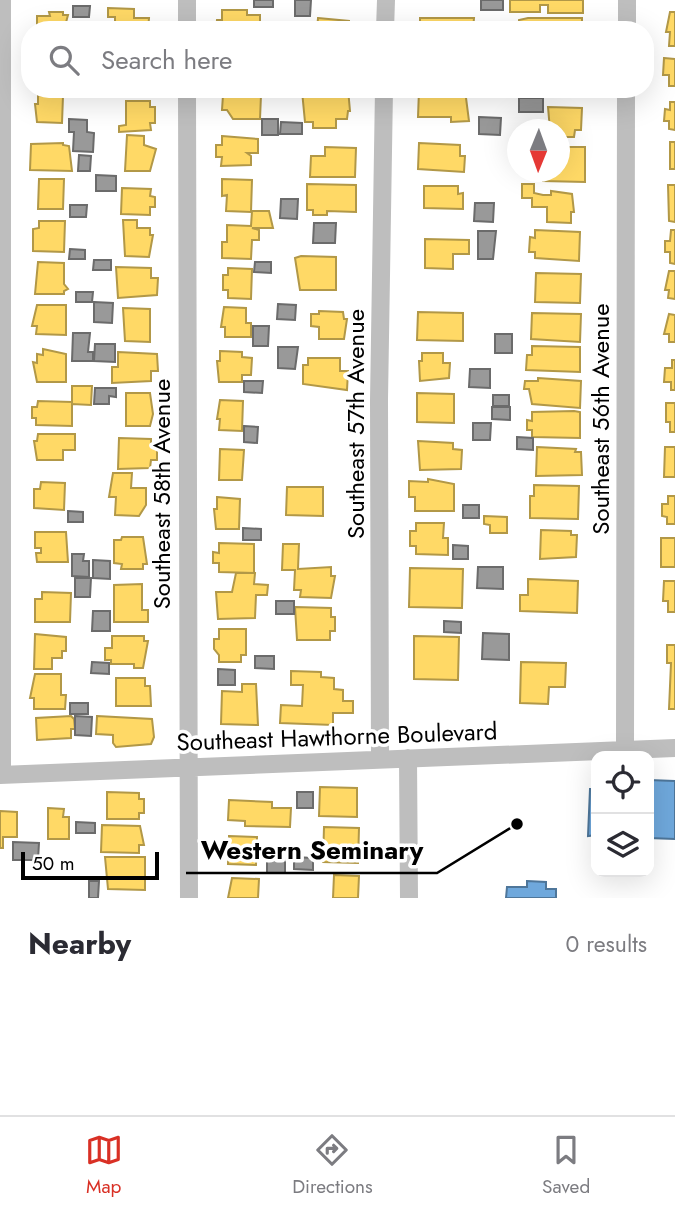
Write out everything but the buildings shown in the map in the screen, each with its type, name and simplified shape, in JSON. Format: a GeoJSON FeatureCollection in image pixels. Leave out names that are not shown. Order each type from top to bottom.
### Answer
{"type":"FeatureCollection","features":[{"type":"Feature","properties":{"kind":"street"},"geometry":{"type":"LineString","coordinates":[[1,775],[2,0]]}},
{"type":"Feature","properties":{"kind":"street"},"geometry":{"type":"LineString","coordinates":[[187,0],[187,21]]}},
{"type":"Feature","properties":{"kind":"street"},"geometry":{"type":"LineString","coordinates":[[386,0],[386,21]]}},
{"type":"Feature","properties":{"kind":"street"},"geometry":{"type":"LineString","coordinates":[[626,0],[626,21]]}},
{"type":"Feature","properties":{"kind":"street","name":"Southeast 58th Avenue"},"geometry":{"type":"LineString","coordinates":[[187,98],[189,898]]}},
{"type":"Feature","properties":{"kind":"street","name":"Southeast 57th Avenue"},"geometry":{"type":"LineString","coordinates":[[380,760],[379,400],[384,98]]}},
{"type":"Feature","properties":{"kind":"street","name":"Southeast 56th Avenue"},"geometry":{"type":"LineString","coordinates":[[625,750],[626,98]]}},
{"type":"Feature","properties":{"kind":"street","name":"Southeast Hawthorne Boulevard"},"geometry":{"type":"LineString","coordinates":[[1,775],[675,748]]}},
{"type":"Feature","properties":{"kind":"street"},"geometry":{"type":"LineString","coordinates":[[408,758],[410,898]]}},
{"type":"Feature","properties":{"kind":"place","name":"Western Seminary"},"geometry":{"type":"Point","coordinates":[517,824]}}]}
